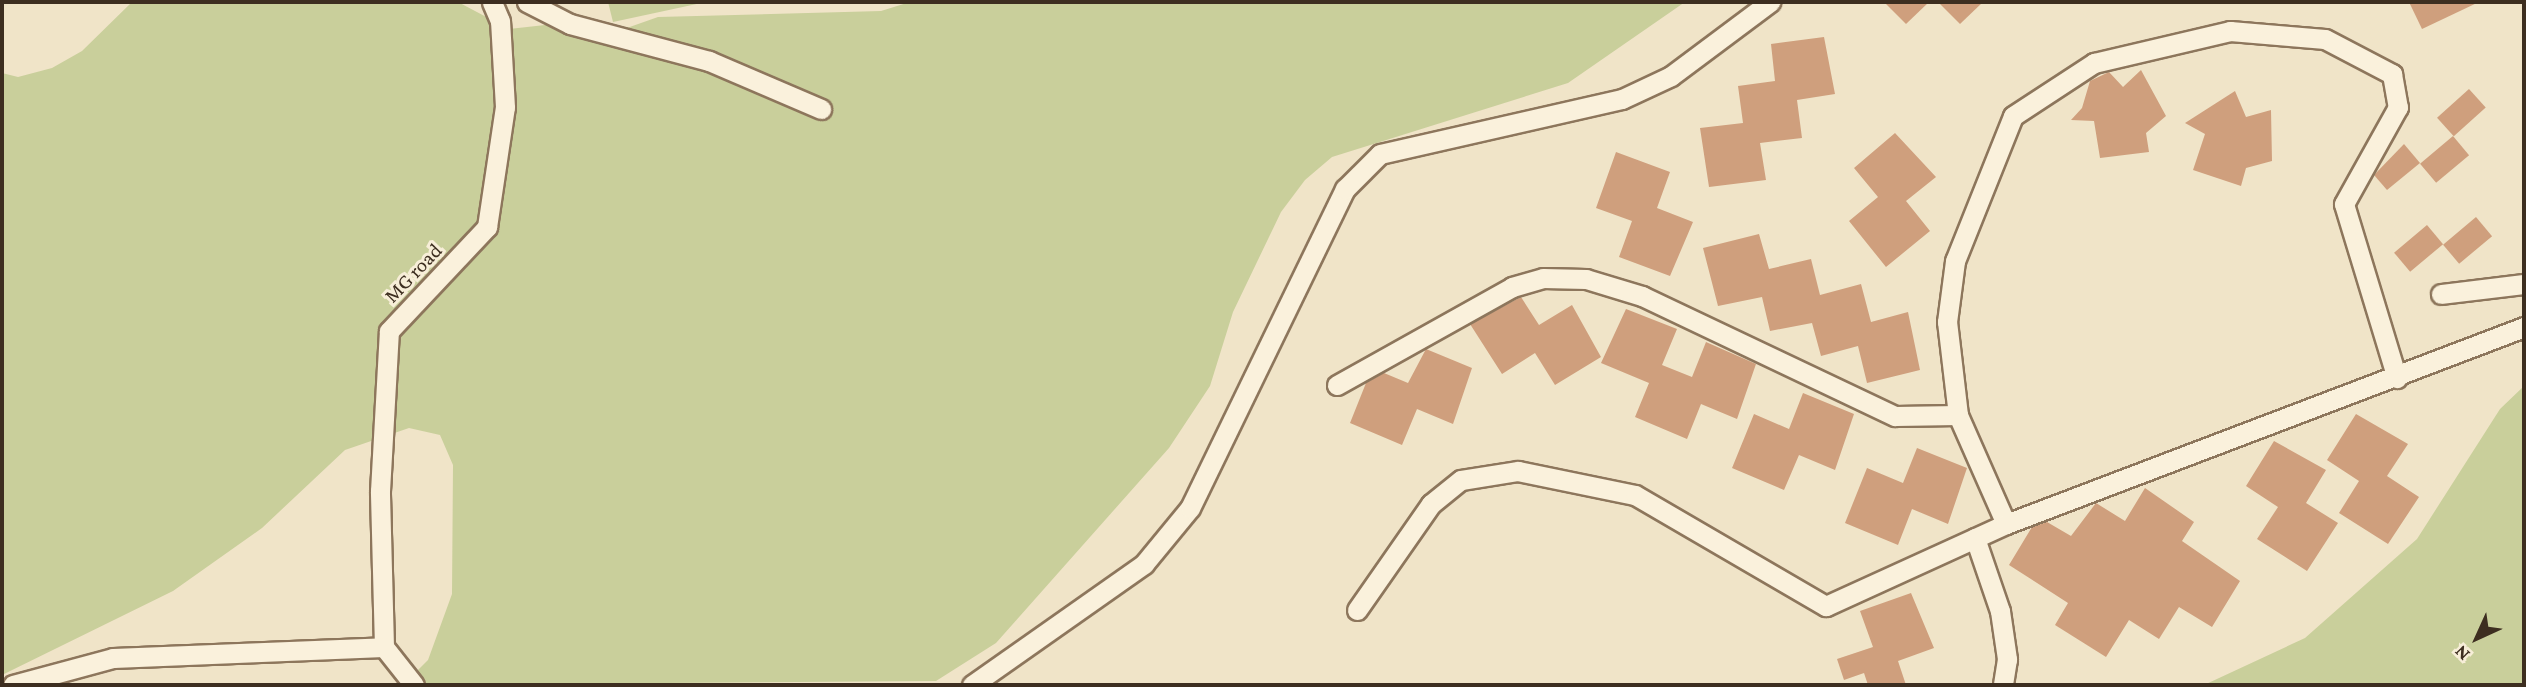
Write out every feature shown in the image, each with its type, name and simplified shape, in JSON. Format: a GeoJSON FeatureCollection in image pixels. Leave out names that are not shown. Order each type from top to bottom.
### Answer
{"type":"FeatureCollection","features":[{"type":"Feature","properties":{"kind":"street","name":"MG road"},"geometry":{"type":"LineString","coordinates":[[384,647],[380,491],[389,331],[486,227],[505,107],[500,21],[492,2]]}},
{"type":"Feature","properties":{"kind":"street"},"geometry":{"type":"LineString","coordinates":[[500,21],[517,2]]}},
{"type":"Feature","properties":{"kind":"street"},"geometry":{"type":"LineString","coordinates":[[527,2],[570,24],[709,61],[821,109]]}},
{"type":"Feature","properties":{"kind":"street"},"geometry":{"type":"LineString","coordinates":[[972,685],[1144,564],[1190,508],[1345,189],[1380,154],[1622,99],[1671,76],[1770,2]]}},
{"type":"Feature","properties":{"kind":"street"},"geometry":{"type":"LineString","coordinates":[[2006,524],[1958,415],[1947,322],[1955,261],[2013,116],[2095,63],[2230,31],[2325,39],[2392,74],[2398,107],[2344,204],[2397,379]]}},
{"type":"Feature","properties":{"kind":"street"},"geometry":{"type":"LineString","coordinates":[[1337,385],[1512,286],[1543,278],[1586,279],[1642,296],[1895,416],[1958,415]]}},
{"type":"Feature","properties":{"kind":"street"},"geometry":{"type":"LineString","coordinates":[[2441,295],[2524,284]]}},
{"type":"Feature","properties":{"kind":"street"},"geometry":{"type":"LineString","coordinates":[[1357,610],[1431,504],[1461,480],[1491,472],[1518,471],[1635,495],[1826,606],[2006,524],[2397,379],[2524,327]]}},
{"type":"Feature","properties":{"kind":"street"},"geometry":{"type":"LineString","coordinates":[[1975,538],[2000,611],[2007,659],[2003,685]]}},
{"type":"Feature","properties":{"kind":"street"},"geometry":{"type":"LineString","coordinates":[[13,685],[113,658],[384,647],[414,685]]}},
{"type":"Feature","properties":{"kind":"green space"},"geometry":{"type":"Polygon","coordinates":[[[132,2],[458,2],[509,29],[581,21],[624,29],[658,17],[881,11],[910,2],[1685,2],[1568,83],[1332,157],[1305,180],[1281,212],[1233,312],[1210,386],[1169,448],[996,643],[936,681],[403,685],[428,660],[452,594],[453,465],[440,435],[409,428],[345,450],[262,528],[173,591],[2,675],[2,73],[18,77],[52,68],[82,51],[132,2]]]}},
{"type":"Feature","properties":{"kind":"green space"},"geometry":{"type":"Polygon","coordinates":[[[608,2],[706,2],[613,22],[608,2]]]}},
{"type":"Feature","properties":{"kind":"green space"},"geometry":{"type":"Polygon","coordinates":[[[2524,386],[2524,685],[2204,685],[2305,638],[2417,539],[2500,409],[2524,386]]]}},
{"type":"Feature","properties":{"kind":"building"},"geometry":{"type":"Polygon","coordinates":[[[1884,2],[1929,2],[1906,24],[1884,2]]]}},
{"type":"Feature","properties":{"kind":"building"},"geometry":{"type":"Polygon","coordinates":[[[1938,2],[1983,2],[1960,24],[1938,2]]]}},
{"type":"Feature","properties":{"kind":"building"},"geometry":{"type":"Polygon","coordinates":[[[2409,2],[2479,2],[2422,29],[2409,2]]]}},
{"type":"Feature","properties":{"kind":"building"},"geometry":{"type":"Polygon","coordinates":[[[1824,37],[1835,94],[1797,100],[1802,138],[1760,143],[1766,180],[1709,187],[1700,128],[1743,123],[1738,86],[1775,81],[1771,44],[1824,37]]]}},
{"type":"Feature","properties":{"kind":"building"},"geometry":{"type":"Polygon","coordinates":[[[2141,70],[2166,116],[2146,133],[2149,152],[2100,158],[2094,121],[2071,120],[2082,108],[2090,81],[2109,72],[2123,87],[2141,70]]]}},
{"type":"Feature","properties":{"kind":"building"},"geometry":{"type":"Polygon","coordinates":[[[2469,89],[2486,108],[2454,136],[2437,118],[2469,89]]]}},
{"type":"Feature","properties":{"kind":"building"},"geometry":{"type":"Polygon","coordinates":[[[2235,91],[2246,117],[2271,110],[2272,161],[2246,168],[2241,186],[2193,170],[2205,134],[2185,123],[2235,91]]]}},
{"type":"Feature","properties":{"kind":"building"},"geometry":{"type":"Polygon","coordinates":[[[1895,133],[1936,177],[1906,201],[1930,231],[1886,267],[1849,221],[1878,197],[1854,168],[1895,133]]]}},
{"type":"Feature","properties":{"kind":"building"},"geometry":{"type":"Polygon","coordinates":[[[2453,136],[2469,155],[2436,183],[2420,164],[2453,136]]]}},
{"type":"Feature","properties":{"kind":"building"},"geometry":{"type":"Polygon","coordinates":[[[2404,144],[2420,163],[2387,190],[2374,175],[2404,144]]]}},
{"type":"Feature","properties":{"kind":"building"},"geometry":{"type":"Polygon","coordinates":[[[1616,152],[1670,172],[1657,208],[1693,222],[1670,276],[1619,257],[1632,221],[1596,208],[1616,152]]]}},
{"type":"Feature","properties":{"kind":"building"},"geometry":{"type":"Polygon","coordinates":[[[2476,217],[2492,236],[2459,264],[2443,245],[2476,217]]]}},
{"type":"Feature","properties":{"kind":"building"},"geometry":{"type":"Polygon","coordinates":[[[2427,225],[2443,244],[2410,272],[2394,253],[2427,225]]]}},
{"type":"Feature","properties":{"kind":"building"},"geometry":{"type":"Polygon","coordinates":[[[1759,234],[1769,269],[1811,259],[1820,295],[1861,284],[1871,322],[1908,312],[1920,370],[1867,383],[1858,346],[1821,356],[1812,323],[1770,331],[1762,297],[1718,306],[1703,248],[1759,234]]]}},
{"type":"Feature","properties":{"kind":"building"},"geometry":{"type":"Polygon","coordinates":[[[1521,297],[1539,325],[1572,305],[1601,357],[1555,385],[1535,353],[1502,374],[1470,324],[1521,297]]]}},
{"type":"Feature","properties":{"kind":"building"},"geometry":{"type":"Polygon","coordinates":[[[1626,309],[1677,329],[1662,365],[1692,377],[1706,342],[1756,364],[1737,419],[1701,404],[1687,439],[1635,417],[1649,383],[1601,363],[1626,309]]]}},
{"type":"Feature","properties":{"kind":"building"},"geometry":{"type":"Polygon","coordinates":[[[1426,349],[1472,368],[1453,424],[1417,409],[1402,445],[1350,423],[1366,383],[1384,373],[1408,383],[1426,349]]]}},
{"type":"Feature","properties":{"kind":"building"},"geometry":{"type":"Polygon","coordinates":[[[1803,393],[1854,414],[1835,470],[1799,455],[1784,490],[1732,468],[1754,414],[1789,429],[1803,393]]]}},
{"type":"Feature","properties":{"kind":"building"},"geometry":{"type":"Polygon","coordinates":[[[2356,414],[2408,444],[2387,476],[2419,497],[2388,544],[2339,513],[2359,481],[2327,460],[2356,414]]]}},
{"type":"Feature","properties":{"kind":"building"},"geometry":{"type":"Polygon","coordinates":[[[2274,441],[2326,470],[2306,503],[2338,523],[2307,571],[2257,539],[2278,507],[2246,486],[2274,441]]]}},
{"type":"Feature","properties":{"kind":"building"},"geometry":{"type":"Polygon","coordinates":[[[1917,448],[1967,468],[1948,524],[1912,509],[1898,545],[1845,523],[1867,468],[1903,483],[1917,448]]]}},
{"type":"Feature","properties":{"kind":"building"},"geometry":{"type":"Polygon","coordinates":[[[2145,488],[2194,522],[2182,541],[2240,581],[2212,627],[2179,607],[2159,639],[2129,620],[2106,657],[2055,625],[2068,603],[2009,565],[2032,527],[2047,522],[2071,536],[2096,503],[2125,521],[2145,488]]]}},
{"type":"Feature","properties":{"kind":"building"},"geometry":{"type":"Polygon","coordinates":[[[1911,593],[1934,648],[1898,661],[1906,685],[1868,685],[1864,673],[1844,680],[1837,659],[1873,647],[1860,611],[1911,593]]]}}]}
